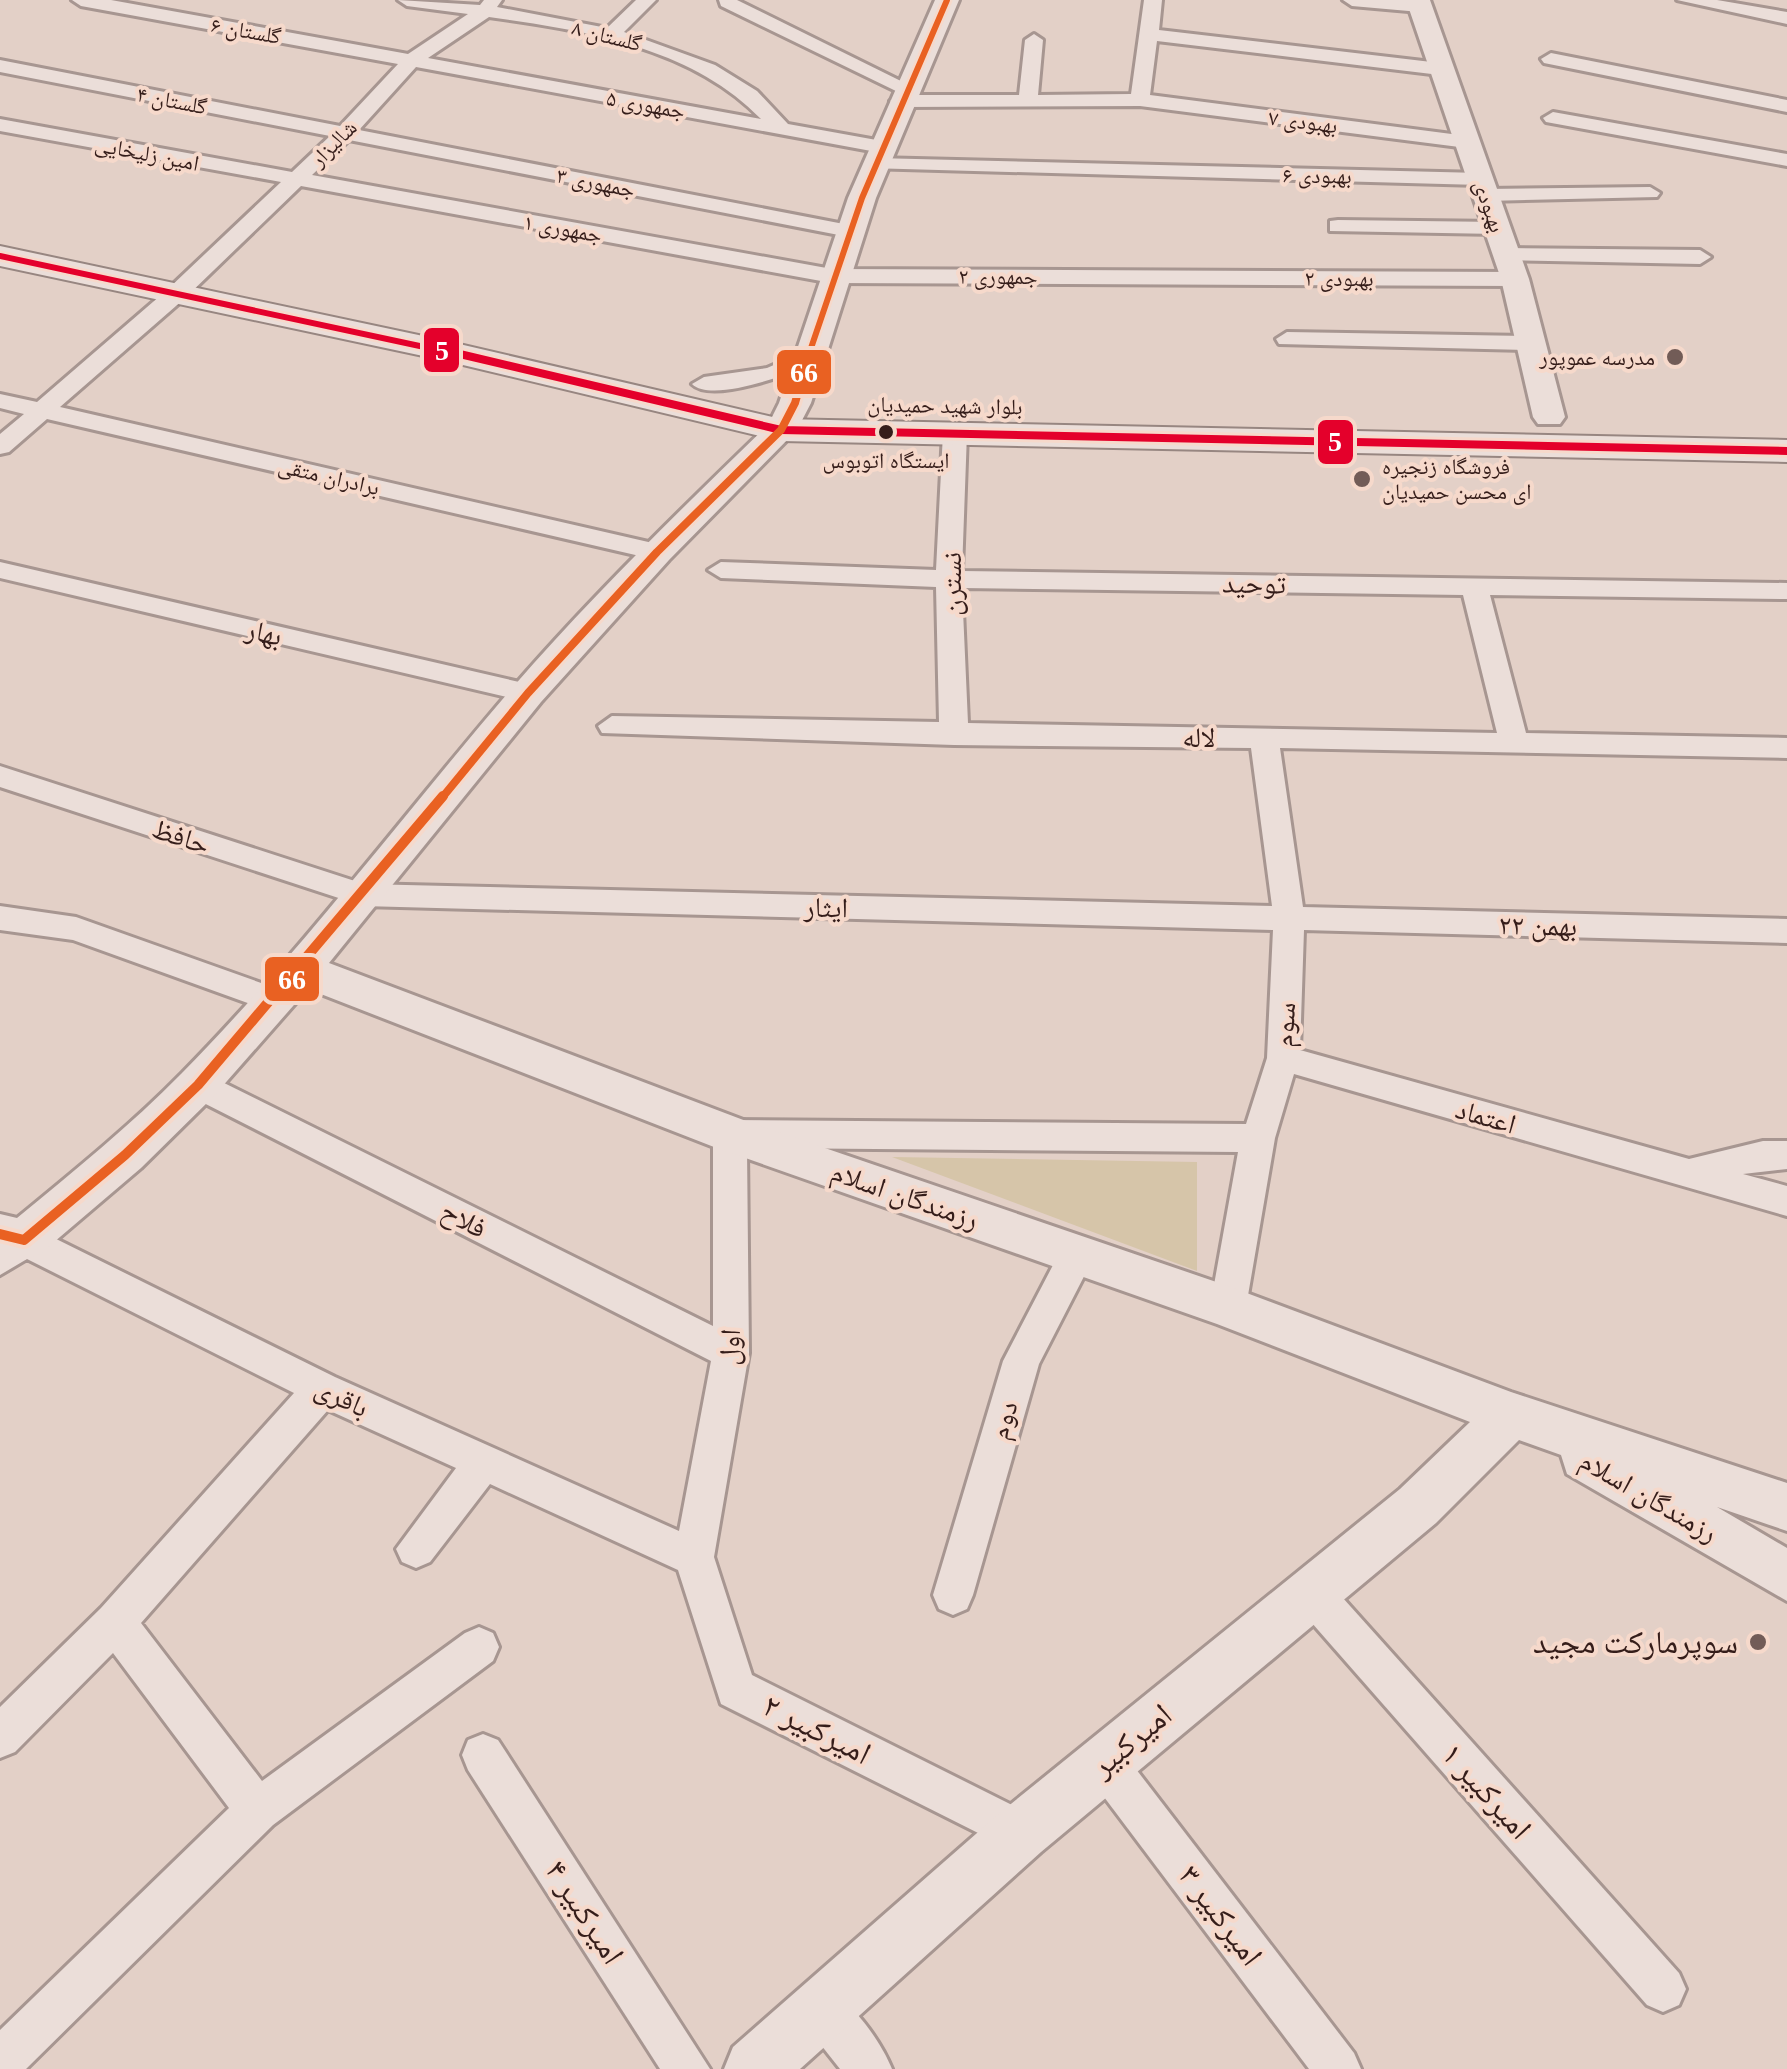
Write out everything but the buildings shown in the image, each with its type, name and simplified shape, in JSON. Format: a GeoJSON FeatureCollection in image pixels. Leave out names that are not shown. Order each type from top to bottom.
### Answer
{"type":"FeatureCollection","features":[{"type":"Feature","properties":{"kind":"main road","name":"بلوار شهید حمیدیان"},"geometry":{"type":"LineString","coordinates":[[0,236],[185,285],[788,416],[955,433],[1162,423]]}},
{"type":"Feature","properties":{"kind":"main road","name":"بلوار شهید حمیدیان"},"geometry":{"type":"LineString","coordinates":[[0,256],[185,285]]}},
{"type":"Feature","properties":{"kind":"main road","name":"بلوار شهید حمیدیان"},"geometry":{"type":"LineString","coordinates":[[450,342],[704,384],[788,416],[1553,431],[1787,422]]}},
{"type":"Feature","properties":{"kind":"main road","name":"بلوار شهید حمیدیان"},"geometry":{"type":"LineString","coordinates":[[1553,431],[1787,451]]}},
{"type":"Feature","properties":{"kind":"street","name":"گلستان ۶"},"geometry":{"type":"LineString","coordinates":[[81,0],[411,61]]}},
{"type":"Feature","properties":{"kind":"street","name":"گلستان ۸"},"geometry":{"type":"LineString","coordinates":[[407,0],[488,6],[673,52],[761,100],[782,129]]}},
{"type":"Feature","properties":{"kind":"street"},"geometry":{"type":"LineString","coordinates":[[611,34],[646,0]]}},
{"type":"Feature","properties":{"kind":"street"},"geometry":{"type":"LineString","coordinates":[[8,1245],[125,1155],[198,1084],[363,895],[528,693],[788,416],[849,230],[902,95],[948,0]]}},
{"type":"Feature","properties":{"kind":"street"},"geometry":{"type":"LineString","coordinates":[[1140,100],[1153,0]]}},
{"type":"Feature","properties":{"kind":"street"},"geometry":{"type":"LineString","coordinates":[[1352,0],[1419,3]]}},
{"type":"Feature","properties":{"kind":"street"},"geometry":{"type":"LineString","coordinates":[[1686,0],[1787,18]]}},
{"type":"Feature","properties":{"kind":"street"},"geometry":{"type":"LineString","coordinates":[[727,2],[902,95]]}},
{"type":"Feature","properties":{"kind":"street","name":"بهبودی"},"geometry":{"type":"LineString","coordinates":[[1419,3],[1498,228],[1553,431]]}},
{"type":"Feature","properties":{"kind":"street","name":"شالیزار"},"geometry":{"type":"LineString","coordinates":[[0,447],[185,285],[344,134],[411,61],[488,6]]}},
{"type":"Feature","properties":{"kind":"street"},"geometry":{"type":"LineString","coordinates":[[1148,34],[1440,68]]}},
{"type":"Feature","properties":{"kind":"street"},"geometry":{"type":"LineString","coordinates":[[1028,100],[1034,40]]}},
{"type":"Feature","properties":{"kind":"street"},"geometry":{"type":"LineString","coordinates":[[1551,59],[1787,106]]}},
{"type":"Feature","properties":{"kind":"street","name":"جمهوری ۵"},"geometry":{"type":"LineString","coordinates":[[411,61],[782,129],[878,156]]}},
{"type":"Feature","properties":{"kind":"street","name":"گلستان ۴"},"geometry":{"type":"LineString","coordinates":[[0,66],[344,134]]}},
{"type":"Feature","properties":{"kind":"street","name":"بهبودی ۷"},"geometry":{"type":"LineString","coordinates":[[902,95],[1140,100],[1466,142]]}},
{"type":"Feature","properties":{"kind":"street"},"geometry":{"type":"LineString","coordinates":[[1553,118],[1787,160]]}},
{"type":"Feature","properties":{"kind":"street","name":"امین زلیخایی"},"geometry":{"type":"LineString","coordinates":[[0,125],[294,181]]}},
{"type":"Feature","properties":{"kind":"street","name":"جمهوری ۳"},"geometry":{"type":"LineString","coordinates":[[344,134],[849,230]]}},
{"type":"Feature","properties":{"kind":"street","name":"بهبودی ۶"},"geometry":{"type":"LineString","coordinates":[[878,156],[1650,193]]}},
{"type":"Feature","properties":{"kind":"street","name":"جمهوری ۱"},"geometry":{"type":"LineString","coordinates":[[294,181],[832,276]]}},
{"type":"Feature","properties":{"kind":"street"},"geometry":{"type":"LineString","coordinates":[[1338,226],[1498,228]]}},
{"type":"Feature","properties":{"kind":"street","name":"بهبودی ۲"},"geometry":{"type":"LineString","coordinates":[[1164,277],[1700,257]]}},
{"type":"Feature","properties":{"kind":"street","name":"جمهوری ۲"},"geometry":{"type":"LineString","coordinates":[[832,276],[1164,277]]}},
{"type":"Feature","properties":{"kind":"street"},"geometry":{"type":"LineString","coordinates":[[1287,340],[1529,343]]}},
{"type":"Feature","properties":{"kind":"street"},"geometry":{"type":"LineString","coordinates":[[704,384],[774,374],[808,357]]}},
{"type":"Feature","properties":{"kind":"street","name":"برادران متقی"},"geometry":{"type":"LineString","coordinates":[[0,401],[657,552]]}},
{"type":"Feature","properties":{"kind":"street","name":"نسترن"},"geometry":{"type":"LineString","coordinates":[[954,734],[949,579],[955,433]]}},
{"type":"Feature","properties":{"kind":"street","name":"بهار"},"geometry":{"type":"LineString","coordinates":[[0,570],[528,693]]}},
{"type":"Feature","properties":{"kind":"street","name":"توحید"},"geometry":{"type":"LineString","coordinates":[[721,570],[949,579],[1787,591]]}},
{"type":"Feature","properties":{"kind":"street"},"geometry":{"type":"LineString","coordinates":[[1474,585],[1514,742]]}},
{"type":"Feature","properties":{"kind":"street","name":"لاله"},"geometry":{"type":"LineString","coordinates":[[612,726],[1787,748]]}},
{"type":"Feature","properties":{"kind":"street","name":"سوم"},"geometry":{"type":"LineString","coordinates":[[1228,1307],[1258,1138],[1283,1058],[1289,918],[1264,738]]}},
{"type":"Feature","properties":{"kind":"street","name":"حافظ"},"geometry":{"type":"LineString","coordinates":[[0,776],[363,895]]}},
{"type":"Feature","properties":{"kind":"street","name":"ایثار"},"geometry":{"type":"LineString","coordinates":[[363,895],[1289,918]]}},
{"type":"Feature","properties":{"kind":"street"},"geometry":{"type":"LineString","coordinates":[[0,918],[76,929],[286,984]]}},
{"type":"Feature","properties":{"kind":"street","name":"۲۲ بهمن"},"geometry":{"type":"LineString","coordinates":[[1289,918],[1787,931]]}},
{"type":"Feature","properties":{"kind":"street","name":"رزمندگان اسلام"},"geometry":{"type":"LineString","coordinates":[[286,984],[1077,1254],[1511,1415],[1787,1507]]}},
{"type":"Feature","properties":{"kind":"street","name":"اعتماد"},"geometry":{"type":"LineString","coordinates":[[1283,1058],[1787,1201]]}},
{"type":"Feature","properties":{"kind":"street","name":"فلاح"},"geometry":{"type":"LineString","coordinates":[[198,1084],[731,1353]]}},
{"type":"Feature","properties":{"kind":"street"},"geometry":{"type":"LineString","coordinates":[[730,1134],[1258,1138]]}},
{"type":"Feature","properties":{"kind":"street","name":"اول"},"geometry":{"type":"LineString","coordinates":[[694,1556],[731,1353],[730,1134]]}},
{"type":"Feature","properties":{"kind":"street","name":"اعتماد"},"geometry":{"type":"LineString","coordinates":[[1688,1173],[1763,1155],[1787,1155]]}},
{"type":"Feature","properties":{"kind":"street","name":"باقری"},"geometry":{"type":"LineString","coordinates":[[8,1245],[694,1556]]}},
{"type":"Feature","properties":{"kind":"street","name":"دوم"},"geometry":{"type":"LineString","coordinates":[[953,1595],[1020,1361],[1077,1254]]}},
{"type":"Feature","properties":{"kind":"street"},"geometry":{"type":"LineString","coordinates":[[0,1737],[115,1622],[322,1389]]}},
{"type":"Feature","properties":{"kind":"street","name":"رزمندگان اسلام"},"geometry":{"type":"LineString","coordinates":[[1511,1415],[1787,1576]]}},
{"type":"Feature","properties":{"kind":"street","name":"امیرکبیر"},"geometry":{"type":"LineString","coordinates":[[755,2069],[1021,1832],[1418,1506],[1511,1415]]}},
{"type":"Feature","properties":{"kind":"street"},"geometry":{"type":"LineString","coordinates":[[416,1550],[484,1462]]}},
{"type":"Feature","properties":{"kind":"street","name":"امیرکبیر ۲"},"geometry":{"type":"LineString","coordinates":[[694,1556],[736,1689],[1021,1832]]}},
{"type":"Feature","properties":{"kind":"street","name":"امیرکبیر ۱"},"geometry":{"type":"LineString","coordinates":[[1311,1592],[1663,1989]]}},
{"type":"Feature","properties":{"kind":"street"},"geometry":{"type":"LineString","coordinates":[[115,1622],[258,1810]]}},
{"type":"Feature","properties":{"kind":"street"},"geometry":{"type":"LineString","coordinates":[[8,2062],[258,1810],[479,1646]]}},
{"type":"Feature","properties":{"kind":"street","name":"امیرکبیر ۴"},"geometry":{"type":"LineString","coordinates":[[483,1754],[687,2069]]}},
{"type":"Feature","properties":{"kind":"street","name":"امیرکبیر ۳"},"geometry":{"type":"LineString","coordinates":[[1104,1762],[1338,2069]]}},
{"type":"Feature","properties":{"kind":"street"},"geometry":{"type":"LineString","coordinates":[[822,2010],[869,2069]]}},
{"type":"Feature","properties":{"kind":"shaded area"},"geometry":{"type":"Polygon","coordinates":[[[892,1157],[1197,1162],[1197,1271],[892,1157]]]}},
{"type":"Feature","properties":{"kind":"transit line","name":"66"},"geometry":{"type":"LineString","coordinates":[[0,1234],[24,1240],[125,1155],[198,1085],[301,969],[528,693],[657,552],[781,430],[795,403],[862,198],[947,0]]}},
{"type":"Feature","properties":{"kind":"transit line","name":"5"},"geometry":{"type":"LineString","coordinates":[[0,256],[442,350],[781,430],[1787,451]]}},
{"type":"Feature","properties":{"kind":"place","name":"مدرسه عموپور"},"geometry":{"type":"Point","coordinates":[1675,357]}},
{"type":"Feature","properties":{"kind":"place","name":"ایستگاه اتوبوس"},"geometry":{"type":"Point","coordinates":[886,432]}},
{"type":"Feature","properties":{"kind":"place","name":"فروشگاه زنجیره ای محسن حمیدیان"},"geometry":{"type":"Point","coordinates":[1362,479]}},
{"type":"Feature","properties":{"kind":"place","name":"سوپرمارکت مجید"},"geometry":{"type":"Point","coordinates":[1758,1642]}}]}
